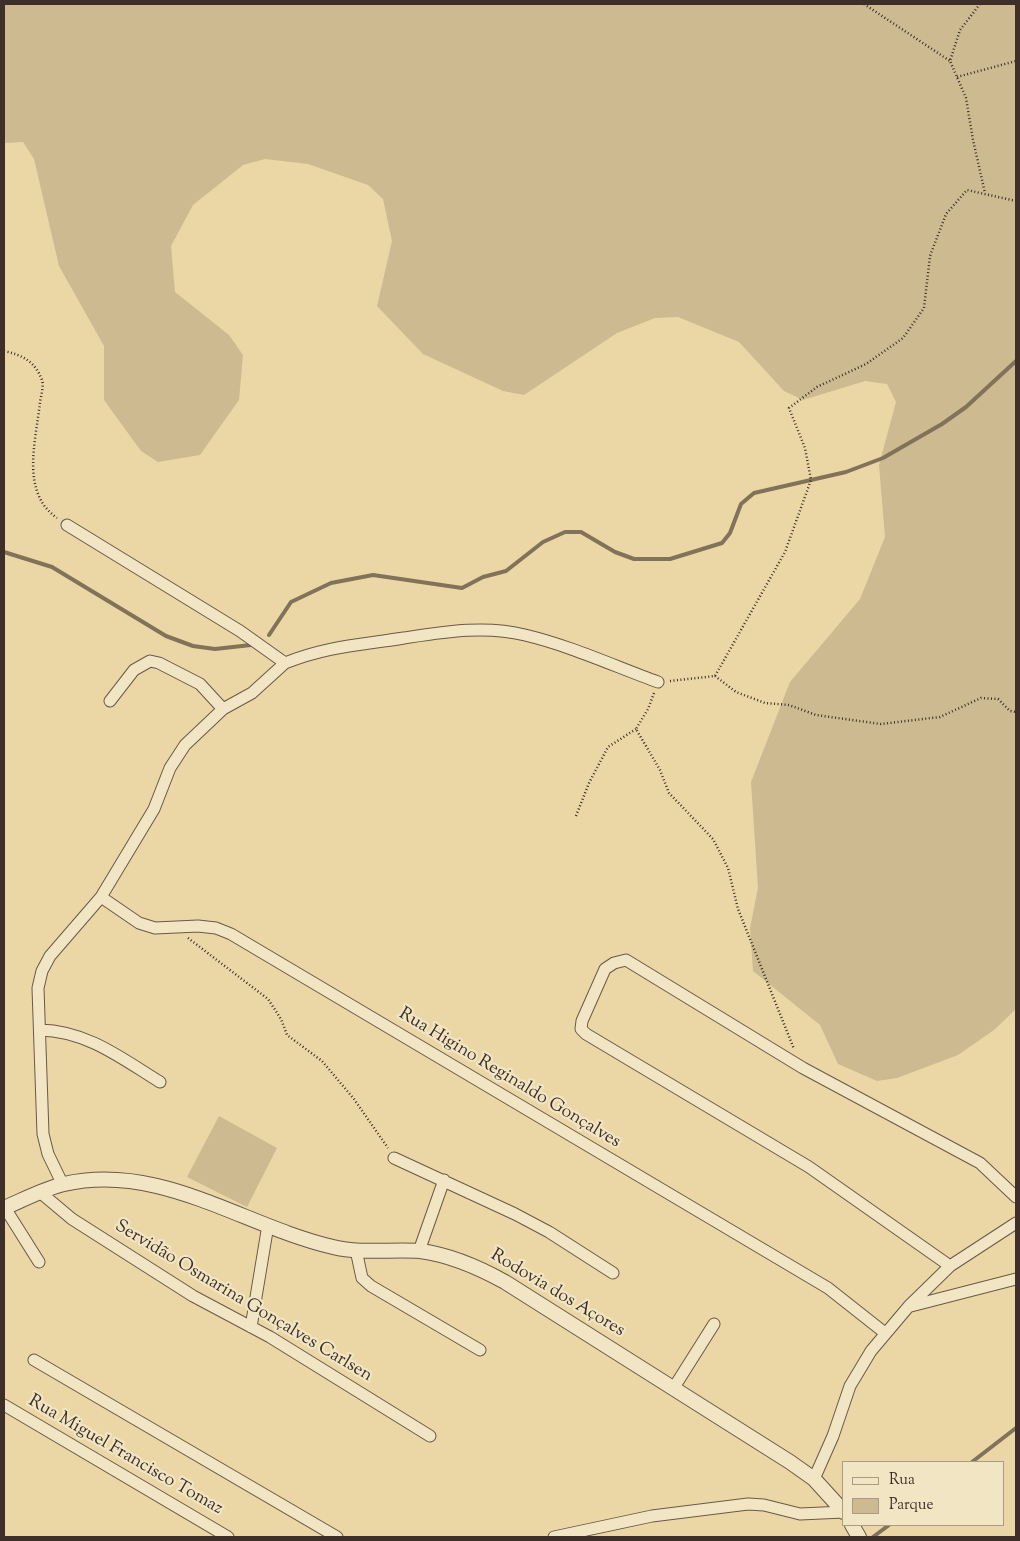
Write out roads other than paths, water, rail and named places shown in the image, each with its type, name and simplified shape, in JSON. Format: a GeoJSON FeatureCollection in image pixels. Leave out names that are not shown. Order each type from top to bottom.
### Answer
{"type":"FeatureCollection","features":[{"type":"Feature","properties":{"kind":"street"},"geometry":{"type":"LineString","coordinates":[[67,525],[240,631],[285,663]]}},
{"type":"Feature","properties":{"kind":"street"},"geometry":{"type":"LineString","coordinates":[[63,1185],[48,1154],[43,1134],[38,988],[42,971],[50,956],[101,897],[154,809],[170,768],[185,745],[223,709],[252,693],[285,663],[310,653],[336,646],[432,633],[492,630],[523,634],[558,644],[658,682]]}},
{"type":"Feature","properties":{"kind":"street"},"geometry":{"type":"LineString","coordinates":[[110,701],[134,670],[150,661],[158,663],[200,684],[223,709]]}},
{"type":"Feature","properties":{"kind":"street","name":"Rua Higino Reginaldo Gonçalves"},"geometry":{"type":"LineString","coordinates":[[101,897],[140,923],[155,928],[198,926],[216,928],[231,934],[828,1288],[885,1333]]}},
{"type":"Feature","properties":{"kind":"street"},"geometry":{"type":"LineString","coordinates":[[950,1266],[809,1168],[586,1034],[581,1029],[582,1021],[605,969],[614,963],[626,960],[803,1068],[980,1163],[1016,1197]]}},
{"type":"Feature","properties":{"kind":"street"},"geometry":{"type":"LineString","coordinates":[[40,1030],[73,1033],[93,1041],[160,1082]]}},
{"type":"Feature","properties":{"kind":"street"},"geometry":{"type":"LineString","coordinates":[[394,1158],[444,1180],[549,1232],[613,1273]]}},
{"type":"Feature","properties":{"kind":"street","name":"Rodovia dos Açores"},"geometry":{"type":"LineString","coordinates":[[4,1208],[63,1185],[97,1179],[146,1184],[195,1197],[317,1243],[356,1250],[419,1251],[444,1255],[463,1261],[505,1282],[814,1479],[842,1510]]}},
{"type":"Feature","properties":{"kind":"street"},"geometry":{"type":"LineString","coordinates":[[419,1251],[444,1180]]}},
{"type":"Feature","properties":{"kind":"street","name":"Servidão Osmarina Gonçalves Carlsen"},"geometry":{"type":"LineString","coordinates":[[41,1193],[72,1219],[193,1296],[251,1327],[430,1436]]}},
{"type":"Feature","properties":{"kind":"street"},"geometry":{"type":"LineString","coordinates":[[4,1208],[39,1262]]}},
{"type":"Feature","properties":{"kind":"street"},"geometry":{"type":"LineString","coordinates":[[814,1479],[833,1436],[850,1386],[871,1351],[885,1333],[909,1306],[950,1266],[1016,1223]]}},
{"type":"Feature","properties":{"kind":"street"},"geometry":{"type":"LineString","coordinates":[[251,1327],[268,1225]]}},
{"type":"Feature","properties":{"kind":"street"},"geometry":{"type":"LineString","coordinates":[[356,1250],[362,1278],[371,1286],[480,1350]]}},
{"type":"Feature","properties":{"kind":"street"},"geometry":{"type":"LineString","coordinates":[[909,1306],[1016,1279]]}},
{"type":"Feature","properties":{"kind":"street"},"geometry":{"type":"LineString","coordinates":[[673,1389],[714,1324]]}},
{"type":"Feature","properties":{"kind":"street"},"geometry":{"type":"LineString","coordinates":[[34,1360],[337,1537]]}},
{"type":"Feature","properties":{"kind":"street","name":"Rua Miguel Francisco Tomaz"},"geometry":{"type":"LineString","coordinates":[[4,1405],[228,1537]]}},
{"type":"Feature","properties":{"kind":"street"},"geometry":{"type":"LineString","coordinates":[[554,1537],[652,1516],[748,1504],[764,1505],[800,1514],[842,1512]]}},
{"type":"Feature","properties":{"kind":"street"},"geometry":{"type":"LineString","coordinates":[[853,1526],[859,1537]]}},
{"type":"Feature","properties":{"kind":"waterway"},"geometry":{"type":"LineString","coordinates":[[269,635],[291,602],[331,583],[373,575],[462,588],[483,577],[506,571],[543,542],[565,532],[581,532],[615,552],[634,559],[670,559],[722,543],[730,533],[741,504],[754,493],[846,472],[883,458],[942,424],[966,407],[1016,361]]}},
{"type":"Feature","properties":{"kind":"waterway"},"geometry":{"type":"LineString","coordinates":[[4,552],[52,567],[166,636],[193,646],[215,649],[251,645]]}},
{"type":"Feature","properties":{"kind":"waterway"},"geometry":{"type":"LineString","coordinates":[[973,1461],[1016,1428]]}},
{"type":"Feature","properties":{"kind":"waterway"},"geometry":{"type":"LineString","coordinates":[[873,1537],[888,1526]]}}]}
